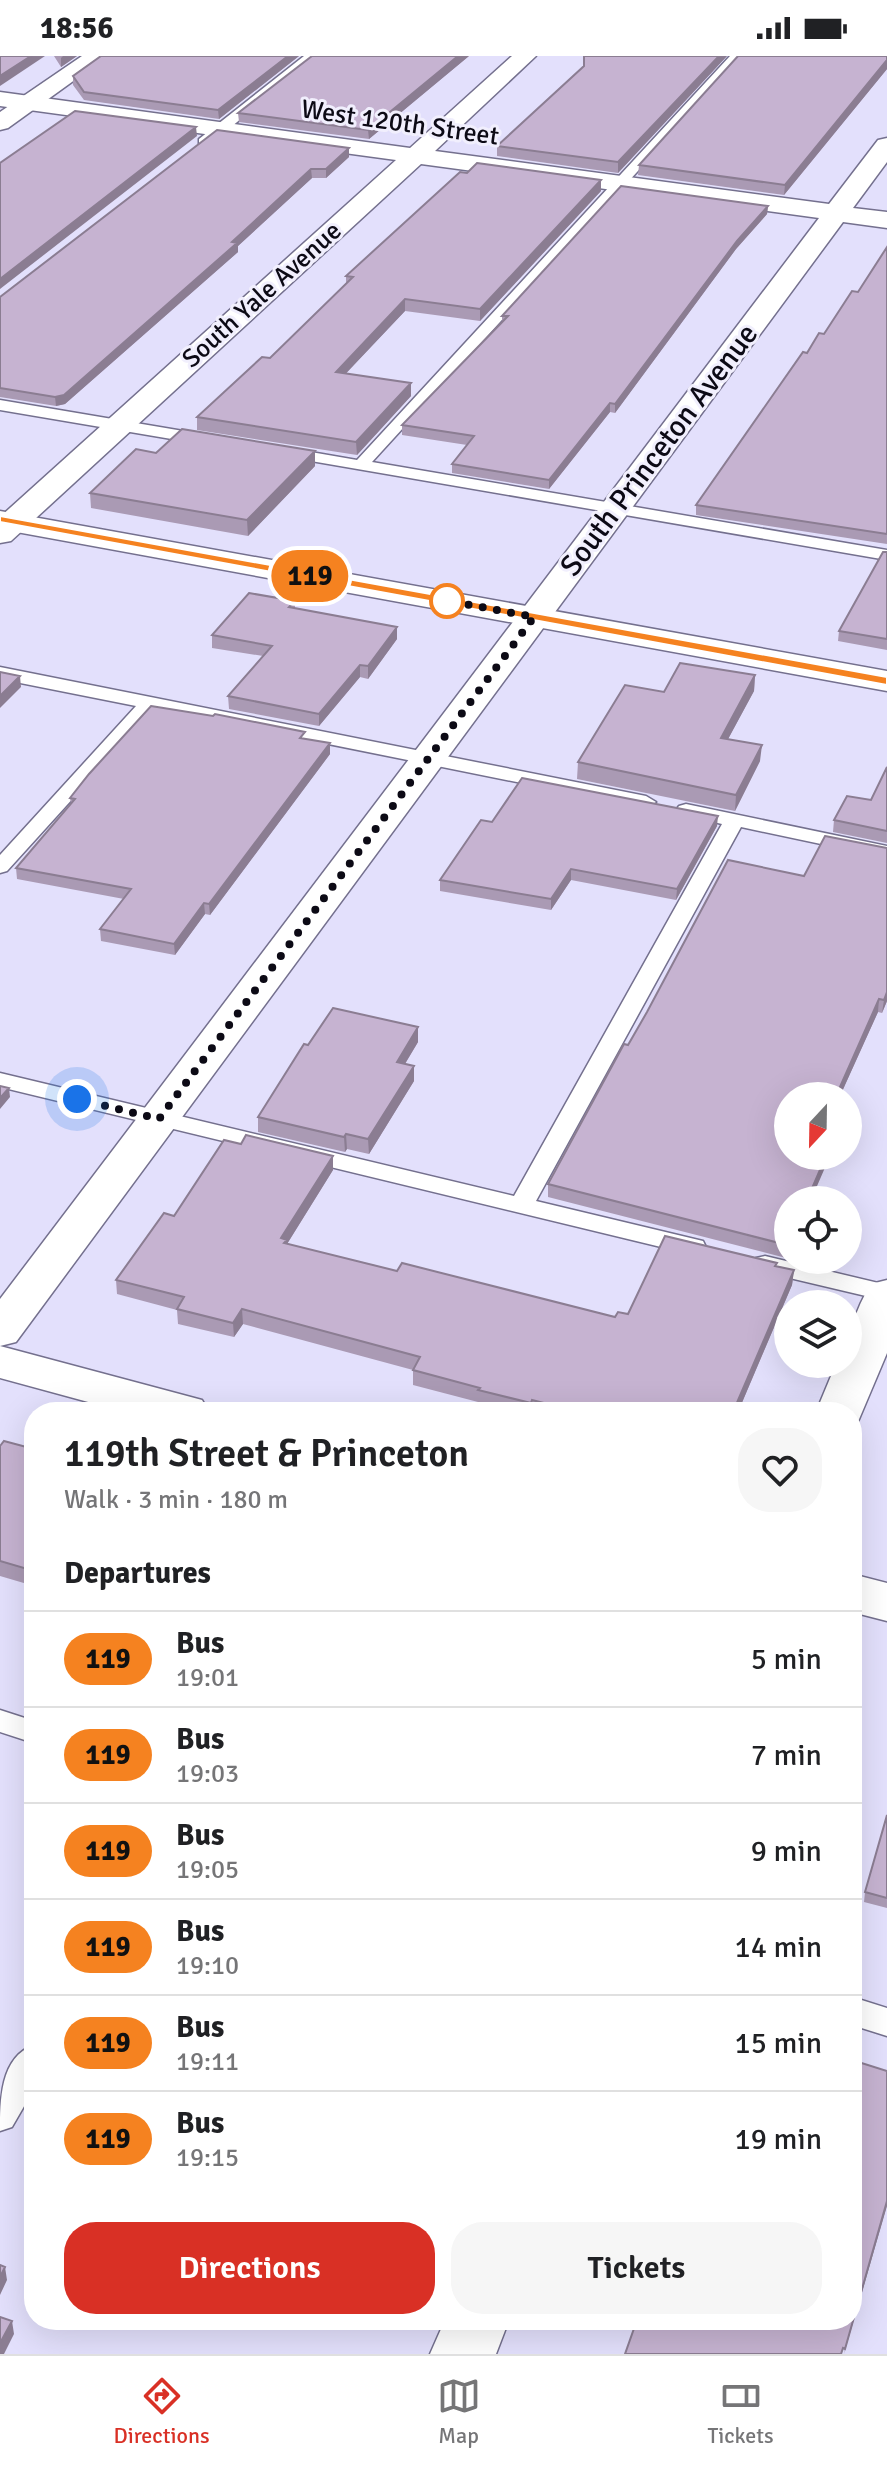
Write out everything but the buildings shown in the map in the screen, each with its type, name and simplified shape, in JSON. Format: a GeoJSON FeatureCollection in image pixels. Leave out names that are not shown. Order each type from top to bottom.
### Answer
{"type":"FeatureCollection","features":[{"type":"Feature","properties":{"kind":"street"},"geometry":{"type":"LineString","coordinates":[[0,123],[97,56]]}},
{"type":"Feature","properties":{"kind":"street","name":"South Yale Avenue"},"geometry":{"type":"LineString","coordinates":[[4,525],[120,425],[525,56]]}},
{"type":"Feature","properties":{"kind":"street","name":"West 120th Street"},"geometry":{"type":"LineString","coordinates":[[0,99],[887,220]]}},
{"type":"Feature","properties":{"kind":"street","name":"South Princeton Avenue"},"geometry":{"type":"LineString","coordinates":[[0,1331],[887,145]]}},
{"type":"Feature","properties":{"kind":"street"},"geometry":{"type":"LineString","coordinates":[[4,525],[887,681]]}},
{"type":"Feature","properties":{"kind":"street"},"geometry":{"type":"LineString","coordinates":[[844,1402],[887,1294]]}},
{"type":"Feature","properties":{"kind":"street"},"geometry":{"type":"LineString","coordinates":[[0,1362],[148,1402]]}},
{"type":"Feature","properties":{"kind":"street"},"geometry":{"type":"LineString","coordinates":[[862,1596],[887,1602]]}},
{"type":"Feature","properties":{"kind":"street"},"geometry":{"type":"LineString","coordinates":[[463,2354],[473,2330]]}},
{"type":"Feature","properties":{"kind":"lane"},"geometry":{"type":"LineString","coordinates":[[193,151],[312,56]]}},
{"type":"Feature","properties":{"kind":"lane"},"geometry":{"type":"LineString","coordinates":[[360,466],[737,56]]}},
{"type":"Feature","properties":{"kind":"lane"},"geometry":{"type":"LineString","coordinates":[[0,405],[225,443]]}},
{"type":"Feature","properties":{"kind":"lane"},"geometry":{"type":"LineString","coordinates":[[270,450],[887,555]]}},
{"type":"Feature","properties":{"kind":"lane"},"geometry":{"type":"LineString","coordinates":[[0,673],[429,757],[887,852]]}},
{"type":"Feature","properties":{"kind":"lane"},"geometry":{"type":"LineString","coordinates":[[0,867],[150,702]]}},
{"type":"Feature","properties":{"kind":"lane"},"geometry":{"type":"LineString","coordinates":[[521,1206],[734,821]]}},
{"type":"Feature","properties":{"kind":"lane"},"geometry":{"type":"LineString","coordinates":[[0,1080],[717,1253]]}},
{"type":"Feature","properties":{"kind":"lane"},"geometry":{"type":"LineString","coordinates":[[747,1260],[887,1294]]}},
{"type":"Feature","properties":{"kind":"lane"},"geometry":{"type":"LineString","coordinates":[[0,1721],[24,1729]]}},
{"type":"Feature","properties":{"kind":"lane"},"geometry":{"type":"LineString","coordinates":[[862,2014],[887,2022]]}},
{"type":"Feature","properties":{"kind":"lane"},"geometry":{"type":"LineString","coordinates":[[0,2117],[24,2076]]}},
{"type":"Feature","properties":{"kind":"bus line","name":"119"},"geometry":{"type":"LineString","coordinates":[[0,520],[887,681]]}},
{"type":"Feature","properties":{"kind":"route"},"geometry":{"type":"LineString","coordinates":[[77,1099],[159,1119],[534,617],[444,600],[447,601]]}}]}
